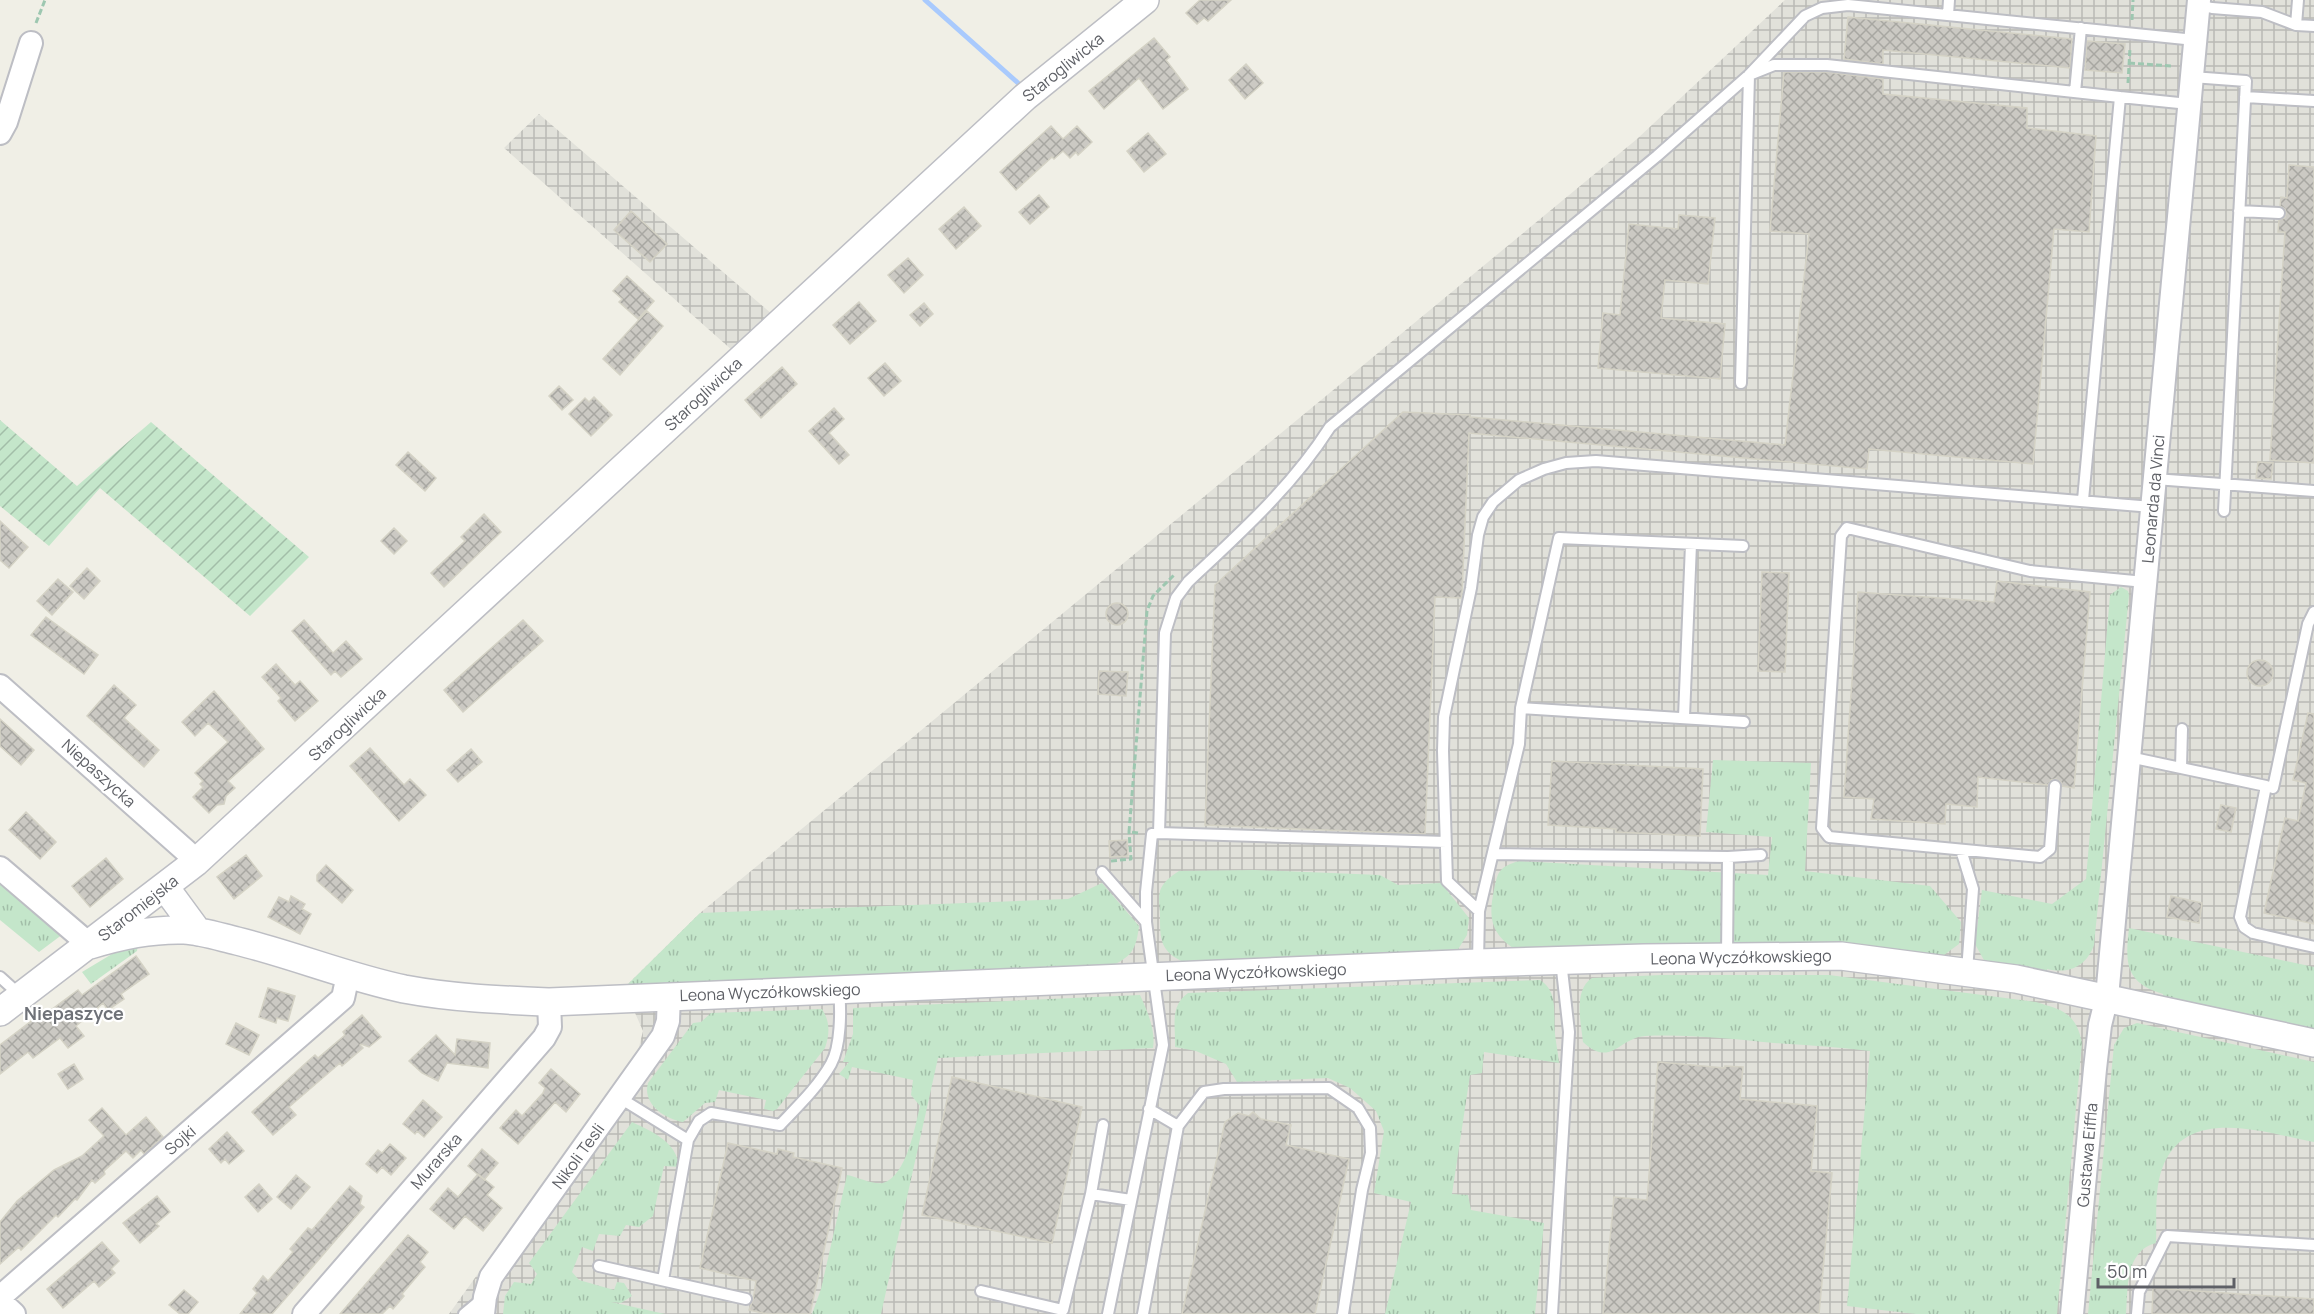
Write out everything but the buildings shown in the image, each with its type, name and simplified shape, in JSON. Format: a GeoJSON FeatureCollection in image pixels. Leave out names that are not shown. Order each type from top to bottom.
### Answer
{"type":"FeatureCollection","features":[{"type":"Feature","properties":{"kind":"street","name":"Starogliwicka"},"geometry":{"type":"LineString","coordinates":[[270,796],[960,156],[1026,97],[1145,0]]}},
{"type":"Feature","properties":{"kind":"street","name":"Leonarda da Vinci"},"geometry":{"type":"LineString","coordinates":[[2107,997],[2189,104],[2186,72],[2195,40],[2199,3]]}},
{"type":"Feature","properties":{"kind":"street"},"geometry":{"type":"LineString","coordinates":[[0,133],[6,122],[31,43]]}},
{"type":"Feature","properties":{"kind":"street","name":"Niepaszycka"},"geometry":{"type":"LineString","coordinates":[[0,686],[196,862]]}},
{"type":"Feature","properties":{"kind":"street","name":"Staromiejska"},"geometry":{"type":"LineString","coordinates":[[11,1004],[163,889],[270,796]]}},
{"type":"Feature","properties":{"kind":"street"},"geometry":{"type":"LineString","coordinates":[[0,868],[90,945]]}},
{"type":"Feature","properties":{"kind":"street"},"geometry":{"type":"LineString","coordinates":[[163,889],[160,904],[171,924],[191,931]]}},
{"type":"Feature","properties":{"kind":"street","name":"Leona Wyczółkowskiego"},"geometry":{"type":"LineString","coordinates":[[90,945],[145,931],[191,931],[257,946],[348,975],[444,996],[549,1002],[1478,963],[1841,956],[1967,971],[2107,997],[2314,1043]]}},
{"type":"Feature","properties":{"kind":"street","name":"Sojki"},"geometry":{"type":"LineString","coordinates":[[0,1299],[343,998],[348,975]]}},
{"type":"Feature","properties":{"kind":"street","name":"Nikoli Tesli"},"geometry":{"type":"LineString","coordinates":[[484,1306],[491,1277],[663,1036],[668,1021],[669,996]]}},
{"type":"Feature","properties":{"kind":"street","name":"Gustawa Eiffla"},"geometry":{"type":"LineString","coordinates":[[2072,1314],[2095,1069],[2100,1025],[2107,997]]}},
{"type":"Feature","properties":{"kind":"street","name":"Murarska"},"geometry":{"type":"LineString","coordinates":[[304,1314],[544,1038],[550,1027],[549,1002]]}},
{"type":"Feature","properties":{"kind":"street"},"geometry":{"type":"LineString","coordinates":[[0,1299],[14,1314]]}},
{"type":"Feature","properties":{"kind":"lane"},"geometry":{"type":"LineString","coordinates":[[1948,15],[1949,0]]}},
{"type":"Feature","properties":{"kind":"lane"},"geometry":{"type":"LineString","coordinates":[[2296,25],[2298,0]]}},
{"type":"Feature","properties":{"kind":"lane"},"geometry":{"type":"LineString","coordinates":[[2199,3],[2262,12],[2296,25],[2314,26]]}},
{"type":"Feature","properties":{"kind":"lane"},"geometry":{"type":"LineString","coordinates":[[1159,833],[1166,633],[1176,598],[1188,582],[1277,496],[1314,452],[1330,427],[1657,156],[1749,75],[1805,16],[1822,8],[1848,5],[2195,40]]}},
{"type":"Feature","properties":{"kind":"lane"},"geometry":{"type":"LineString","coordinates":[[2075,92],[2081,28]]}},
{"type":"Feature","properties":{"kind":"lane"},"geometry":{"type":"LineString","coordinates":[[1749,75],[1774,65],[1827,65],[2189,104]]}},
{"type":"Feature","properties":{"kind":"lane"},"geometry":{"type":"LineString","coordinates":[[2186,72],[2246,81],[2224,511]]}},
{"type":"Feature","properties":{"kind":"lane"},"geometry":{"type":"LineString","coordinates":[[1742,383],[1749,75]]}},
{"type":"Feature","properties":{"kind":"lane"},"geometry":{"type":"LineString","coordinates":[[2082,500],[2116,96]]}},
{"type":"Feature","properties":{"kind":"lane"},"geometry":{"type":"LineString","coordinates":[[2246,97],[2314,101]]}},
{"type":"Feature","properties":{"kind":"lane"},"geometry":{"type":"LineString","coordinates":[[2239,211],[2279,213]]}},
{"type":"Feature","properties":{"kind":"lane"},"geometry":{"type":"LineString","coordinates":[[1479,911],[1447,881],[1444,717],[1471,588],[1478,535],[1483,517],[1493,502],[1520,480],[1544,469],[1566,463],[1596,461],[2152,507]]}},
{"type":"Feature","properties":{"kind":"lane"},"geometry":{"type":"LineString","coordinates":[[2155,479],[2314,491]]}},
{"type":"Feature","properties":{"kind":"lane"},"geometry":{"type":"LineString","coordinates":[[2055,786],[2050,849],[2040,857],[1829,837],[1822,828],[1841,536],[1847,528],[2030,572],[2145,582]]}},
{"type":"Feature","properties":{"kind":"lane"},"geometry":{"type":"LineString","coordinates":[[1478,963],[1479,911],[1519,744],[1521,708],[1559,538],[1743,546]]}},
{"type":"Feature","properties":{"kind":"lane"},"geometry":{"type":"LineString","coordinates":[[1684,717],[1691,544]]}},
{"type":"Feature","properties":{"kind":"lane"},"geometry":{"type":"LineString","coordinates":[[2129,757],[2273,788],[2308,624],[2314,612]]}},
{"type":"Feature","properties":{"kind":"lane"},"geometry":{"type":"LineString","coordinates":[[1521,708],[1744,722]]}},
{"type":"Feature","properties":{"kind":"lane"},"geometry":{"type":"LineString","coordinates":[[2181,768],[2182,729]]}},
{"type":"Feature","properties":{"kind":"lane"},"geometry":{"type":"LineString","coordinates":[[2266,786],[2240,916],[2244,927],[2253,933],[2314,947]]}},
{"type":"Feature","properties":{"kind":"lane"},"geometry":{"type":"LineString","coordinates":[[1108,1314],[1162,1045],[1146,922],[1146,892],[1152,834],[1446,842]]}},
{"type":"Feature","properties":{"kind":"lane"},"geometry":{"type":"LineString","coordinates":[[1962,850],[1973,889],[1967,971]]}},
{"type":"Feature","properties":{"kind":"lane"},"geometry":{"type":"LineString","coordinates":[[1493,854],[1728,858],[1761,855]]}},
{"type":"Feature","properties":{"kind":"lane"},"geometry":{"type":"LineString","coordinates":[[1727,957],[1728,858]]}},
{"type":"Feature","properties":{"kind":"lane"},"geometry":{"type":"LineString","coordinates":[[1102,872],[1146,922]]}},
{"type":"Feature","properties":{"kind":"lane"},"geometry":{"type":"LineString","coordinates":[[1552,1314],[1569,1032],[1562,961]]}},
{"type":"Feature","properties":{"kind":"lane"},"geometry":{"type":"LineString","coordinates":[[0,977],[11,1004]]}},
{"type":"Feature","properties":{"kind":"lane"},"geometry":{"type":"LineString","coordinates":[[663,1280],[688,1140],[699,1121],[711,1113],[780,1125],[817,1084],[832,1062],[839,1032],[839,989]]}},
{"type":"Feature","properties":{"kind":"lane"},"geometry":{"type":"LineString","coordinates":[[1143,1314],[1178,1126],[1204,1092],[1224,1089],[1329,1088],[1358,1108],[1370,1128],[1371,1154],[1362,1190],[1343,1314]]}},
{"type":"Feature","properties":{"kind":"lane"},"geometry":{"type":"LineString","coordinates":[[620,1098],[688,1140]]}},
{"type":"Feature","properties":{"kind":"lane"},"geometry":{"type":"LineString","coordinates":[[1149,1109],[1178,1126]]}},
{"type":"Feature","properties":{"kind":"lane"},"geometry":{"type":"LineString","coordinates":[[981,1291],[1047,1310],[1063,1310],[1091,1194],[1103,1125]]}},
{"type":"Feature","properties":{"kind":"lane"},"geometry":{"type":"LineString","coordinates":[[1091,1194],[1131,1200]]}},
{"type":"Feature","properties":{"kind":"lane"},"geometry":{"type":"LineString","coordinates":[[2137,1314],[2139,1292],[2167,1236],[2314,1245]]}},
{"type":"Feature","properties":{"kind":"lane"},"geometry":{"type":"LineString","coordinates":[[599,1266],[746,1299]]}},
{"type":"Feature","properties":{"kind":"lane"},"geometry":{"type":"LineString","coordinates":[[464,1314],[484,1306]]}},
{"type":"Feature","properties":{"kind":"path"},"geometry":{"type":"LineString","coordinates":[[31,43],[45,0]]}},
{"type":"Feature","properties":{"kind":"path"},"geometry":{"type":"LineString","coordinates":[[2116,96],[2112,85],[2128,86],[2133,0]]}},
{"type":"Feature","properties":{"kind":"path"},"geometry":{"type":"LineString","coordinates":[[2129,63],[2186,72]]}},
{"type":"Feature","properties":{"kind":"path"},"geometry":{"type":"LineString","coordinates":[[1109,861],[1131,859],[1129,832]]}},
{"type":"Feature","properties":{"kind":"shaded area"},"geometry":{"type":"Polygon","coordinates":[[[1785,0],[2314,0],[2314,1314],[449,1314],[638,1051],[643,1031],[624,988],[700,913],[1637,139],[1785,0]]]}},
{"type":"Feature","properties":{"kind":"shaded area"},"geometry":{"type":"Polygon","coordinates":[[[539,114],[772,314],[733,351],[504,148],[539,114]]]}},
{"type":"Feature","properties":{"kind":"green space"},"geometry":{"type":"Polygon","coordinates":[[[0,420],[77,486],[151,422],[309,557],[250,616],[100,488],[49,546],[0,506],[0,420]]]}},
{"type":"Feature","properties":{"kind":"green space"},"geometry":{"type":"Polygon","coordinates":[[[2121,587],[2128,591],[2129,595],[2094,945],[2091,953],[2081,964],[2069,969],[2047,969],[2046,975],[1985,962],[1975,944],[1982,890],[2052,904],[2086,879],[2110,595],[2121,587]]]}},
{"type":"Feature","properties":{"kind":"green space"},"geometry":{"type":"Polygon","coordinates":[[[1713,760],[1811,763],[1805,871],[1930,886],[1961,922],[1959,944],[1944,955],[1751,942],[1516,950],[1501,938],[1493,924],[1491,909],[1495,884],[1503,868],[1519,861],[1768,875],[1772,837],[1706,832],[1713,760]]]}},
{"type":"Feature","properties":{"kind":"green space"},"geometry":{"type":"Polygon","coordinates":[[[1255,870],[1380,875],[1398,885],[1441,883],[1469,918],[1467,935],[1457,951],[1186,963],[1166,950],[1160,932],[1159,897],[1161,888],[1168,880],[1179,871],[1255,870]]]}},
{"type":"Feature","properties":{"kind":"green space"},"geometry":{"type":"Polygon","coordinates":[[[0,873],[67,931],[39,952],[0,920],[0,873]]]}},
{"type":"Feature","properties":{"kind":"green space"},"geometry":{"type":"Polygon","coordinates":[[[1102,883],[1139,926],[1136,942],[1131,952],[1123,960],[1109,967],[624,988],[700,913],[1068,899],[1102,883]]]}},
{"type":"Feature","properties":{"kind":"green space"},"geometry":{"type":"Polygon","coordinates":[[[2129,928],[2314,967],[2314,1032],[2164,1000],[2163,994],[2141,984],[2130,970],[2127,952],[2129,928]]]}},
{"type":"Feature","properties":{"kind":"green space"},"geometry":{"type":"Polygon","coordinates":[[[138,944],[137,951],[91,984],[82,972],[122,948],[138,944]]]}},
{"type":"Feature","properties":{"kind":"green space"},"geometry":{"type":"Polygon","coordinates":[[[1662,975],[1829,975],[2036,1002],[2067,1014],[2076,1025],[2082,1043],[2057,1314],[1916,1314],[1847,1306],[1870,1051],[1710,1037],[1645,1036],[1628,1041],[1615,1050],[1601,1052],[1583,1042],[1580,999],[1586,983],[1592,978],[1662,975]]]}},
{"type":"Feature","properties":{"kind":"green space"},"geometry":{"type":"Polygon","coordinates":[[[1540,980],[1553,997],[1559,1063],[1484,1052],[1482,1073],[1470,1075],[1452,1194],[1468,1195],[1471,1210],[1544,1223],[1535,1314],[1385,1314],[1411,1202],[1374,1193],[1384,1131],[1376,1111],[1350,1088],[1328,1078],[1237,1082],[1226,1064],[1196,1051],[1175,1047],[1176,1011],[1182,998],[1188,993],[1540,980]]]}},
{"type":"Feature","properties":{"kind":"green space"},"geometry":{"type":"Polygon","coordinates":[[[1140,995],[1152,1028],[1153,1048],[938,1058],[881,1314],[812,1314],[821,1289],[847,1175],[879,1183],[891,1179],[904,1161],[909,1149],[920,1106],[911,1095],[913,1080],[852,1067],[848,1080],[839,1074],[849,1062],[843,1062],[853,1034],[853,1008],[1140,995]]]}},
{"type":"Feature","properties":{"kind":"green space"},"geometry":{"type":"Polygon","coordinates":[[[822,1009],[827,1018],[828,1028],[825,1048],[777,1109],[773,1111],[764,1109],[766,1100],[719,1090],[715,1102],[705,1103],[683,1122],[662,1114],[648,1098],[648,1083],[693,1023],[701,1022],[711,1013],[822,1009]]]}},
{"type":"Feature","properties":{"kind":"green space"},"geometry":{"type":"Polygon","coordinates":[[[2137,1023],[2314,1062],[2314,1142],[2250,1129],[2207,1130],[2189,1136],[2173,1149],[2162,1169],[2157,1196],[2156,1243],[2146,1247],[2133,1262],[2128,1282],[2126,1314],[2088,1314],[2114,1045],[2124,1028],[2137,1023]]]}},
{"type":"Feature","properties":{"kind":"green space"},"geometry":{"type":"Polygon","coordinates":[[[632,1122],[656,1134],[669,1144],[679,1167],[664,1166],[653,1216],[639,1227],[626,1225],[620,1236],[599,1234],[593,1251],[582,1247],[572,1272],[579,1280],[614,1290],[617,1282],[624,1283],[632,1296],[621,1303],[611,1302],[665,1314],[503,1314],[505,1296],[514,1282],[531,1284],[537,1274],[529,1263],[632,1122]]]}},
{"type":"Feature","properties":{"kind":"waterway"},"geometry":{"type":"LineString","coordinates":[[925,0],[1018,83]]}},
{"type":"Feature","properties":{"kind":"district","name":"Niepaszyce"},"geometry":{"type":"Point","coordinates":[74,1013]}}]}
